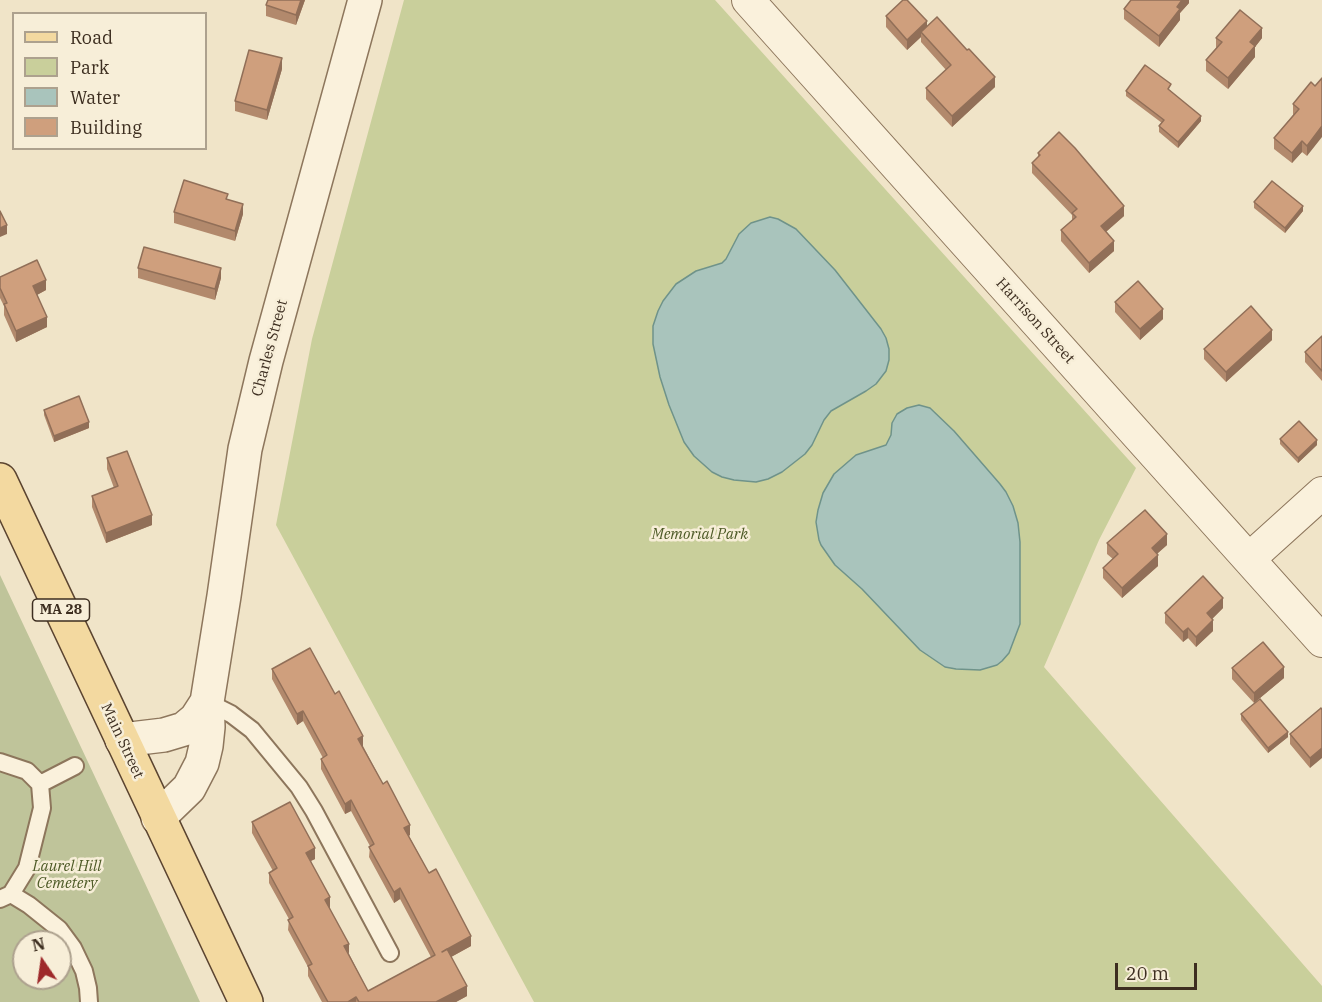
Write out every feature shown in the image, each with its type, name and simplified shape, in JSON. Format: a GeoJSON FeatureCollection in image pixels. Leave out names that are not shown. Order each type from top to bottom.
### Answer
{"type":"FeatureCollection","features":[{"type":"Feature","properties":{"kind":"main road","name":"Main Street"},"geometry":{"type":"LineString","coordinates":[[0,480],[246,1002]]}},
{"type":"Feature","properties":{"kind":"street","name":"Charles Street"},"geometry":{"type":"LineString","coordinates":[[158,818],[189,788],[202,763],[207,746],[208,714],[244,449],[286,286],[365,0]]}},
{"type":"Feature","properties":{"kind":"street","name":"Harrison Street"},"geometry":{"type":"LineString","coordinates":[[748,0],[1322,641]]}},
{"type":"Feature","properties":{"kind":"street"},"geometry":{"type":"LineString","coordinates":[[1249,559],[1322,493]]}},
{"type":"Feature","properties":{"kind":"street","name":"Charles Street"},"geometry":{"type":"LineString","coordinates":[[122,740],[164,735],[184,729],[196,719],[208,714]]}},
{"type":"Feature","properties":{"kind":"lane"},"geometry":{"type":"LineString","coordinates":[[208,714],[231,714],[252,730],[299,787],[390,953]]}},
{"type":"Feature","properties":{"kind":"lane"},"geometry":{"type":"LineString","coordinates":[[0,762],[27,771],[40,784],[42,808],[27,868],[6,896],[29,904],[59,929],[73,948],[84,971],[89,1002]]}},
{"type":"Feature","properties":{"kind":"lane"},"geometry":{"type":"LineString","coordinates":[[40,784],[75,766]]}},
{"type":"Feature","properties":{"kind":"green space","name":"Memorial Park"},"geometry":{"type":"Polygon","coordinates":[[[404,0],[715,0],[1136,468],[1099,540],[1044,667],[1322,986],[1322,1002],[534,1002],[276,525],[312,339],[404,0]]]}},
{"type":"Feature","properties":{"kind":"green space","name":"Laurel Hill Cemetery"},"geometry":{"type":"Polygon","coordinates":[[[0,575],[143,879],[200,1002],[0,1002],[0,575]]]}},
{"type":"Feature","properties":{"kind":"water"},"geometry":{"type":"Polygon","coordinates":[[[770,217],[796,229],[835,270],[881,329],[889,349],[889,360],[886,371],[876,384],[831,411],[805,454],[782,472],[756,482],[734,480],[712,472],[694,456],[684,442],[660,377],[653,344],[653,326],[663,301],[676,284],[696,271],[722,263],[739,234],[751,223],[770,217]]]}},
{"type":"Feature","properties":{"kind":"water"},"geometry":{"type":"Polygon","coordinates":[[[919,405],[930,408],[954,431],[1000,484],[1013,506],[1018,523],[1020,624],[1009,653],[997,665],[980,670],[945,667],[920,650],[862,589],[835,565],[819,540],[816,522],[818,510],[823,493],[834,474],[856,455],[886,445],[897,414],[919,405]]]}},
{"type":"Feature","properties":{"kind":"building"},"geometry":{"type":"Polygon","coordinates":[[[268,0],[301,0],[296,15],[266,5],[268,0]]]}},
{"type":"Feature","properties":{"kind":"building"},"geometry":{"type":"Polygon","coordinates":[[[903,0],[907,0],[927,21],[907,40],[886,16],[903,0]]]}},
{"type":"Feature","properties":{"kind":"building"},"geometry":{"type":"Polygon","coordinates":[[[1131,0],[1182,0],[1177,7],[1180,9],[1159,36],[1124,9],[1131,0]]]}},
{"type":"Feature","properties":{"kind":"building"},"geometry":{"type":"Polygon","coordinates":[[[1240,10],[1262,28],[1250,42],[1255,46],[1228,78],[1206,60],[1222,42],[1216,38],[1240,10]]]}},
{"type":"Feature","properties":{"kind":"building"},"geometry":{"type":"Polygon","coordinates":[[[937,17],[995,77],[952,116],[926,88],[951,65],[921,32],[937,17]]]}},
{"type":"Feature","properties":{"kind":"building"},"geometry":{"type":"Polygon","coordinates":[[[249,50],[282,58],[267,110],[235,101],[249,50]]]}},
{"type":"Feature","properties":{"kind":"building"},"geometry":{"type":"Polygon","coordinates":[[[1145,65],[1171,84],[1168,89],[1201,116],[1178,142],[1159,126],[1164,120],[1126,91],[1145,65]]]}},
{"type":"Feature","properties":{"kind":"building"},"geometry":{"type":"Polygon","coordinates":[[[1322,78],[1322,126],[1307,146],[1302,141],[1292,153],[1274,138],[1299,109],[1293,104],[1311,82],[1315,86],[1322,78]]]}},
{"type":"Feature","properties":{"kind":"building"},"geometry":{"type":"Polygon","coordinates":[[[1059,132],[1124,206],[1101,226],[1114,241],[1089,263],[1061,230],[1076,217],[1072,213],[1077,209],[1032,163],[1040,155],[1038,153],[1059,132]]]}},
{"type":"Feature","properties":{"kind":"building"},"geometry":{"type":"Polygon","coordinates":[[[184,180],[228,194],[226,199],[243,204],[235,231],[174,212],[184,180]]]}},
{"type":"Feature","properties":{"kind":"building"},"geometry":{"type":"Polygon","coordinates":[[[1272,181],[1303,206],[1285,228],[1254,202],[1272,181]]]}},
{"type":"Feature","properties":{"kind":"building"},"geometry":{"type":"Polygon","coordinates":[[[0,211],[7,225],[0,228],[0,211]]]}},
{"type":"Feature","properties":{"kind":"building"},"geometry":{"type":"Polygon","coordinates":[[[144,247],[221,268],[215,289],[138,268],[144,247]]]}},
{"type":"Feature","properties":{"kind":"building"},"geometry":{"type":"Polygon","coordinates":[[[37,260],[46,280],[33,286],[47,317],[16,331],[4,304],[7,303],[0,288],[0,277],[37,260]]]}},
{"type":"Feature","properties":{"kind":"building"},"geometry":{"type":"Polygon","coordinates":[[[1138,281],[1163,309],[1140,329],[1115,302],[1138,281]]]}},
{"type":"Feature","properties":{"kind":"building"},"geometry":{"type":"Polygon","coordinates":[[[1251,306],[1272,330],[1226,372],[1204,349],[1251,306]]]}},
{"type":"Feature","properties":{"kind":"building"},"geometry":{"type":"Polygon","coordinates":[[[1322,336],[1322,371],[1305,352],[1322,336]]]}},
{"type":"Feature","properties":{"kind":"building"},"geometry":{"type":"Polygon","coordinates":[[[79,396],[89,422],[54,436],[44,410],[79,396]]]}},
{"type":"Feature","properties":{"kind":"building"},"geometry":{"type":"Polygon","coordinates":[[[1299,421],[1317,440],[1298,458],[1280,439],[1299,421]]]}},
{"type":"Feature","properties":{"kind":"building"},"geometry":{"type":"Polygon","coordinates":[[[127,451],[152,515],[106,533],[92,496],[118,486],[107,458],[127,451]]]}},
{"type":"Feature","properties":{"kind":"building"},"geometry":{"type":"Polygon","coordinates":[[[1145,510],[1167,534],[1152,548],[1158,555],[1122,588],[1103,568],[1118,554],[1107,543],[1145,510]]]}},
{"type":"Feature","properties":{"kind":"building"},"geometry":{"type":"Polygon","coordinates":[[[1203,576],[1223,598],[1207,613],[1213,620],[1196,637],[1188,628],[1183,632],[1165,613],[1203,576]]]}},
{"type":"Feature","properties":{"kind":"building"},"geometry":{"type":"Polygon","coordinates":[[[1263,642],[1284,667],[1254,693],[1232,668],[1263,642]]]}},
{"type":"Feature","properties":{"kind":"building"},"geometry":{"type":"Polygon","coordinates":[[[310,648],[335,694],[339,691],[363,736],[358,739],[383,784],[387,781],[410,825],[404,828],[429,873],[436,869],[471,936],[447,949],[467,986],[436,1002],[359,1002],[356,997],[348,1002],[328,1002],[308,966],[312,964],[288,920],[293,917],[269,873],[277,868],[252,822],[290,802],[315,848],[306,853],[330,897],[325,900],[349,944],[344,946],[368,991],[435,955],[400,888],[394,892],[369,847],[374,844],[351,800],[345,804],[321,759],[327,755],[303,711],[297,714],[272,669],[310,648]]]}},
{"type":"Feature","properties":{"kind":"building"},"geometry":{"type":"Polygon","coordinates":[[[1260,699],[1288,732],[1268,748],[1241,714],[1260,699]]]}},
{"type":"Feature","properties":{"kind":"building"},"geometry":{"type":"Polygon","coordinates":[[[1321,708],[1322,748],[1310,758],[1290,734],[1321,708]]]}}]}
